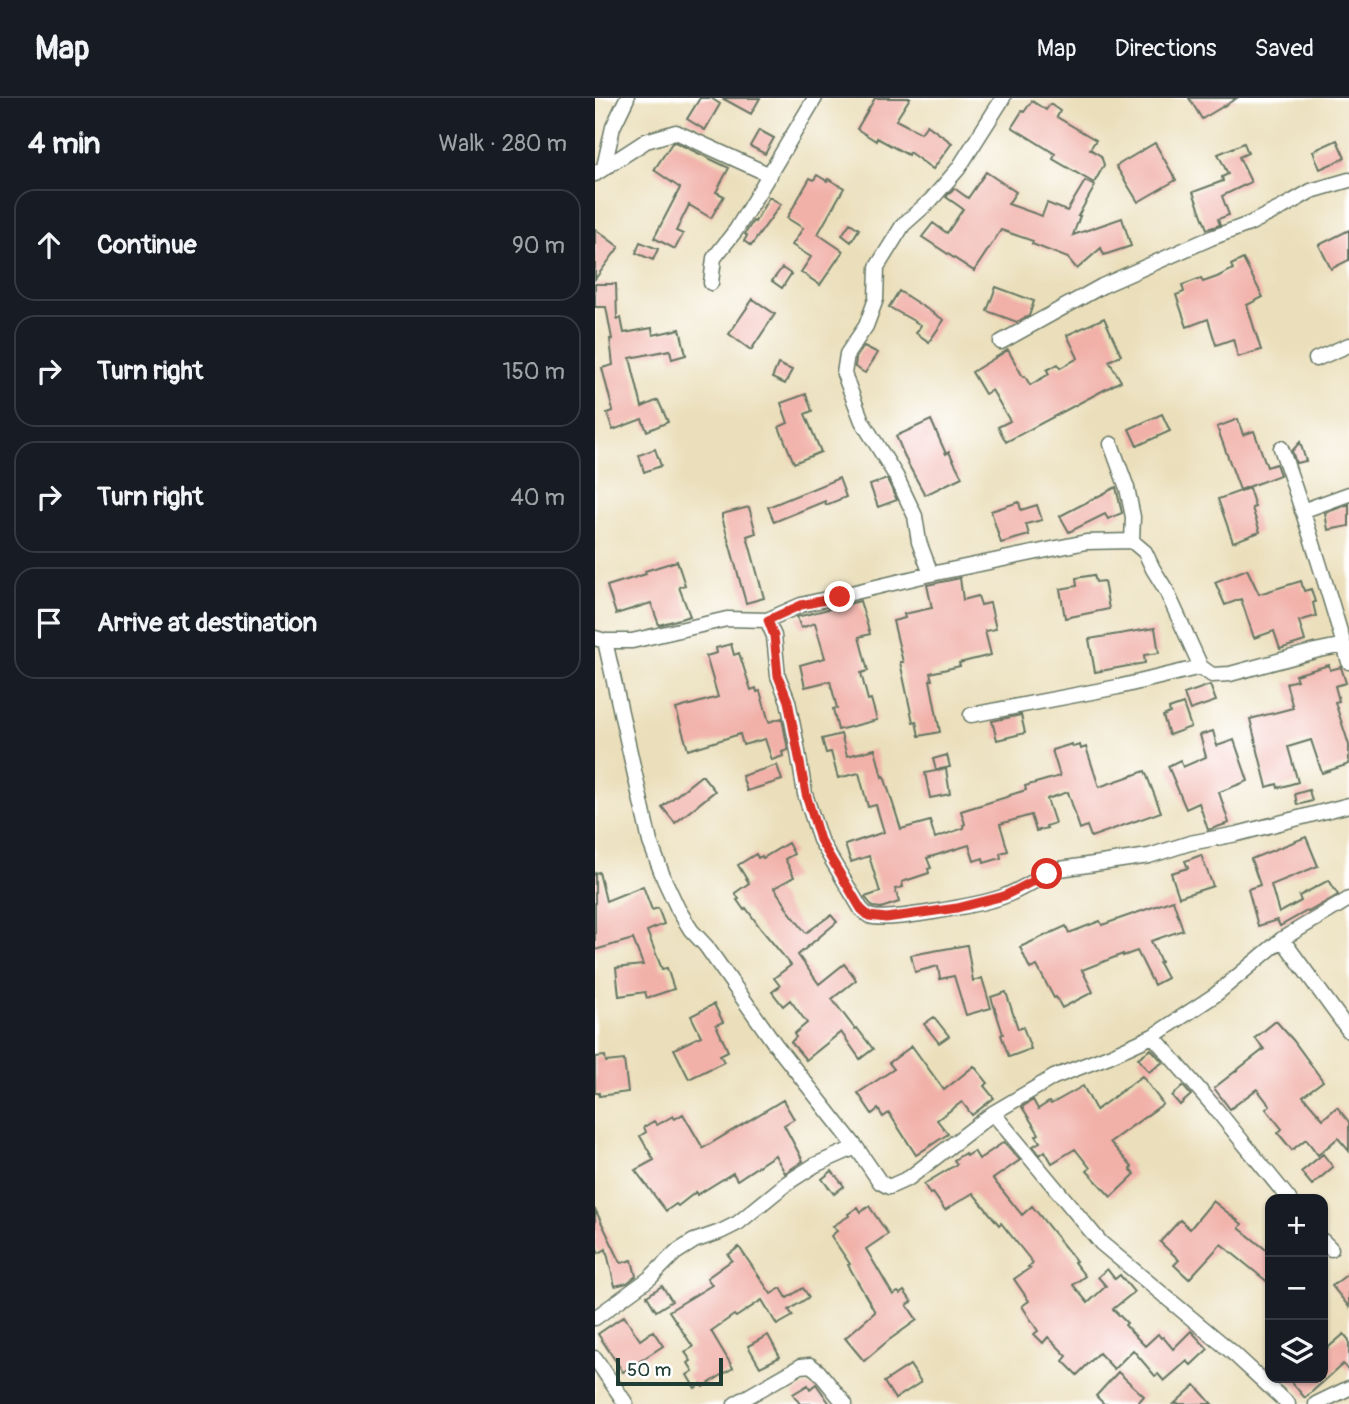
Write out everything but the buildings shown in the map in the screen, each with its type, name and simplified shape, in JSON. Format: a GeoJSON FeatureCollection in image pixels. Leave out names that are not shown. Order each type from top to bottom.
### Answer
{"type":"FeatureCollection","features":[{"type":"Feature","properties":{"kind":"street"},"geometry":{"type":"LineString","coordinates":[[600,171],[613,127],[627,98]]}},
{"type":"Feature","properties":{"kind":"street"},"geometry":{"type":"LineString","coordinates":[[711,283],[714,258],[736,230],[815,98]]}},
{"type":"Feature","properties":{"kind":"street"},"geometry":{"type":"LineString","coordinates":[[931,574],[919,542],[915,516],[896,476],[862,421],[844,374],[847,354],[866,326],[876,299],[877,267],[903,225],[931,200],[958,169],[1003,98]]}},
{"type":"Feature","properties":{"kind":"street"},"geometry":{"type":"LineString","coordinates":[[600,171],[646,141],[676,132],[770,175]]}},
{"type":"Feature","properties":{"kind":"street"},"geometry":{"type":"LineString","coordinates":[[1001,342],[1102,286],[1248,224],[1311,191],[1349,180]]}},
{"type":"Feature","properties":{"kind":"street"},"geometry":{"type":"LineString","coordinates":[[1316,359],[1349,345]]}},
{"type":"Feature","properties":{"kind":"street"},"geometry":{"type":"LineString","coordinates":[[1111,444],[1127,488],[1133,517],[1132,541]]}},
{"type":"Feature","properties":{"kind":"street"},"geometry":{"type":"LineString","coordinates":[[1281,448],[1319,560],[1349,662]]}},
{"type":"Feature","properties":{"kind":"street"},"geometry":{"type":"LineString","coordinates":[[1301,511],[1349,494]]}},
{"type":"Feature","properties":{"kind":"street"},"geometry":{"type":"LineString","coordinates":[[1344,645],[1315,650],[1230,674],[1212,675],[1201,667],[1166,590],[1145,552],[1132,541],[1086,542],[931,574],[801,605],[768,620],[727,619],[645,639],[600,640],[621,707],[650,842],[678,909],[775,1044],[880,1182],[889,1187],[909,1178],[993,1113],[1055,1077],[1153,1036],[1215,995],[1282,939],[1349,899]]}},
{"type":"Feature","properties":{"kind":"street"},"geometry":{"type":"LineString","coordinates":[[768,620],[774,636],[778,676],[788,701],[806,794],[820,840],[861,909],[869,916],[886,918],[957,908],[1004,896],[1061,869],[1149,856],[1190,843],[1237,834],[1349,804]]}},
{"type":"Feature","properties":{"kind":"street"},"geometry":{"type":"LineString","coordinates":[[971,715],[1118,687],[1201,667]]}},
{"type":"Feature","properties":{"kind":"street"},"geometry":{"type":"LineString","coordinates":[[1282,939],[1349,1031]]}},
{"type":"Feature","properties":{"kind":"street"},"geometry":{"type":"LineString","coordinates":[[1153,1036],[1285,1194]]}},
{"type":"Feature","properties":{"kind":"street"},"geometry":{"type":"LineString","coordinates":[[993,1113],[1101,1243],[1232,1352],[1288,1404]]}},
{"type":"Feature","properties":{"kind":"street"},"geometry":{"type":"LineString","coordinates":[[595,1318],[650,1278],[675,1253],[694,1241],[738,1223],[787,1183],[815,1165],[856,1147]]}},
{"type":"Feature","properties":{"kind":"street"},"geometry":{"type":"LineString","coordinates":[[595,1358],[626,1404]]}},
{"type":"Feature","properties":{"kind":"street"},"geometry":{"type":"LineString","coordinates":[[735,1404],[801,1366],[810,1365],[845,1404]]}},
{"type":"Feature","properties":{"kind":"street"},"geometry":{"type":"LineString","coordinates":[[1317,1404],[1349,1388]]}},
{"type":"Feature","properties":{"kind":"route"},"geometry":{"type":"LineString","coordinates":[[840,597],[801,605],[768,620],[774,636],[778,676],[788,701],[806,794],[820,840],[861,909],[869,916],[886,918],[957,908],[1004,896],[1047,874]]}}]}
